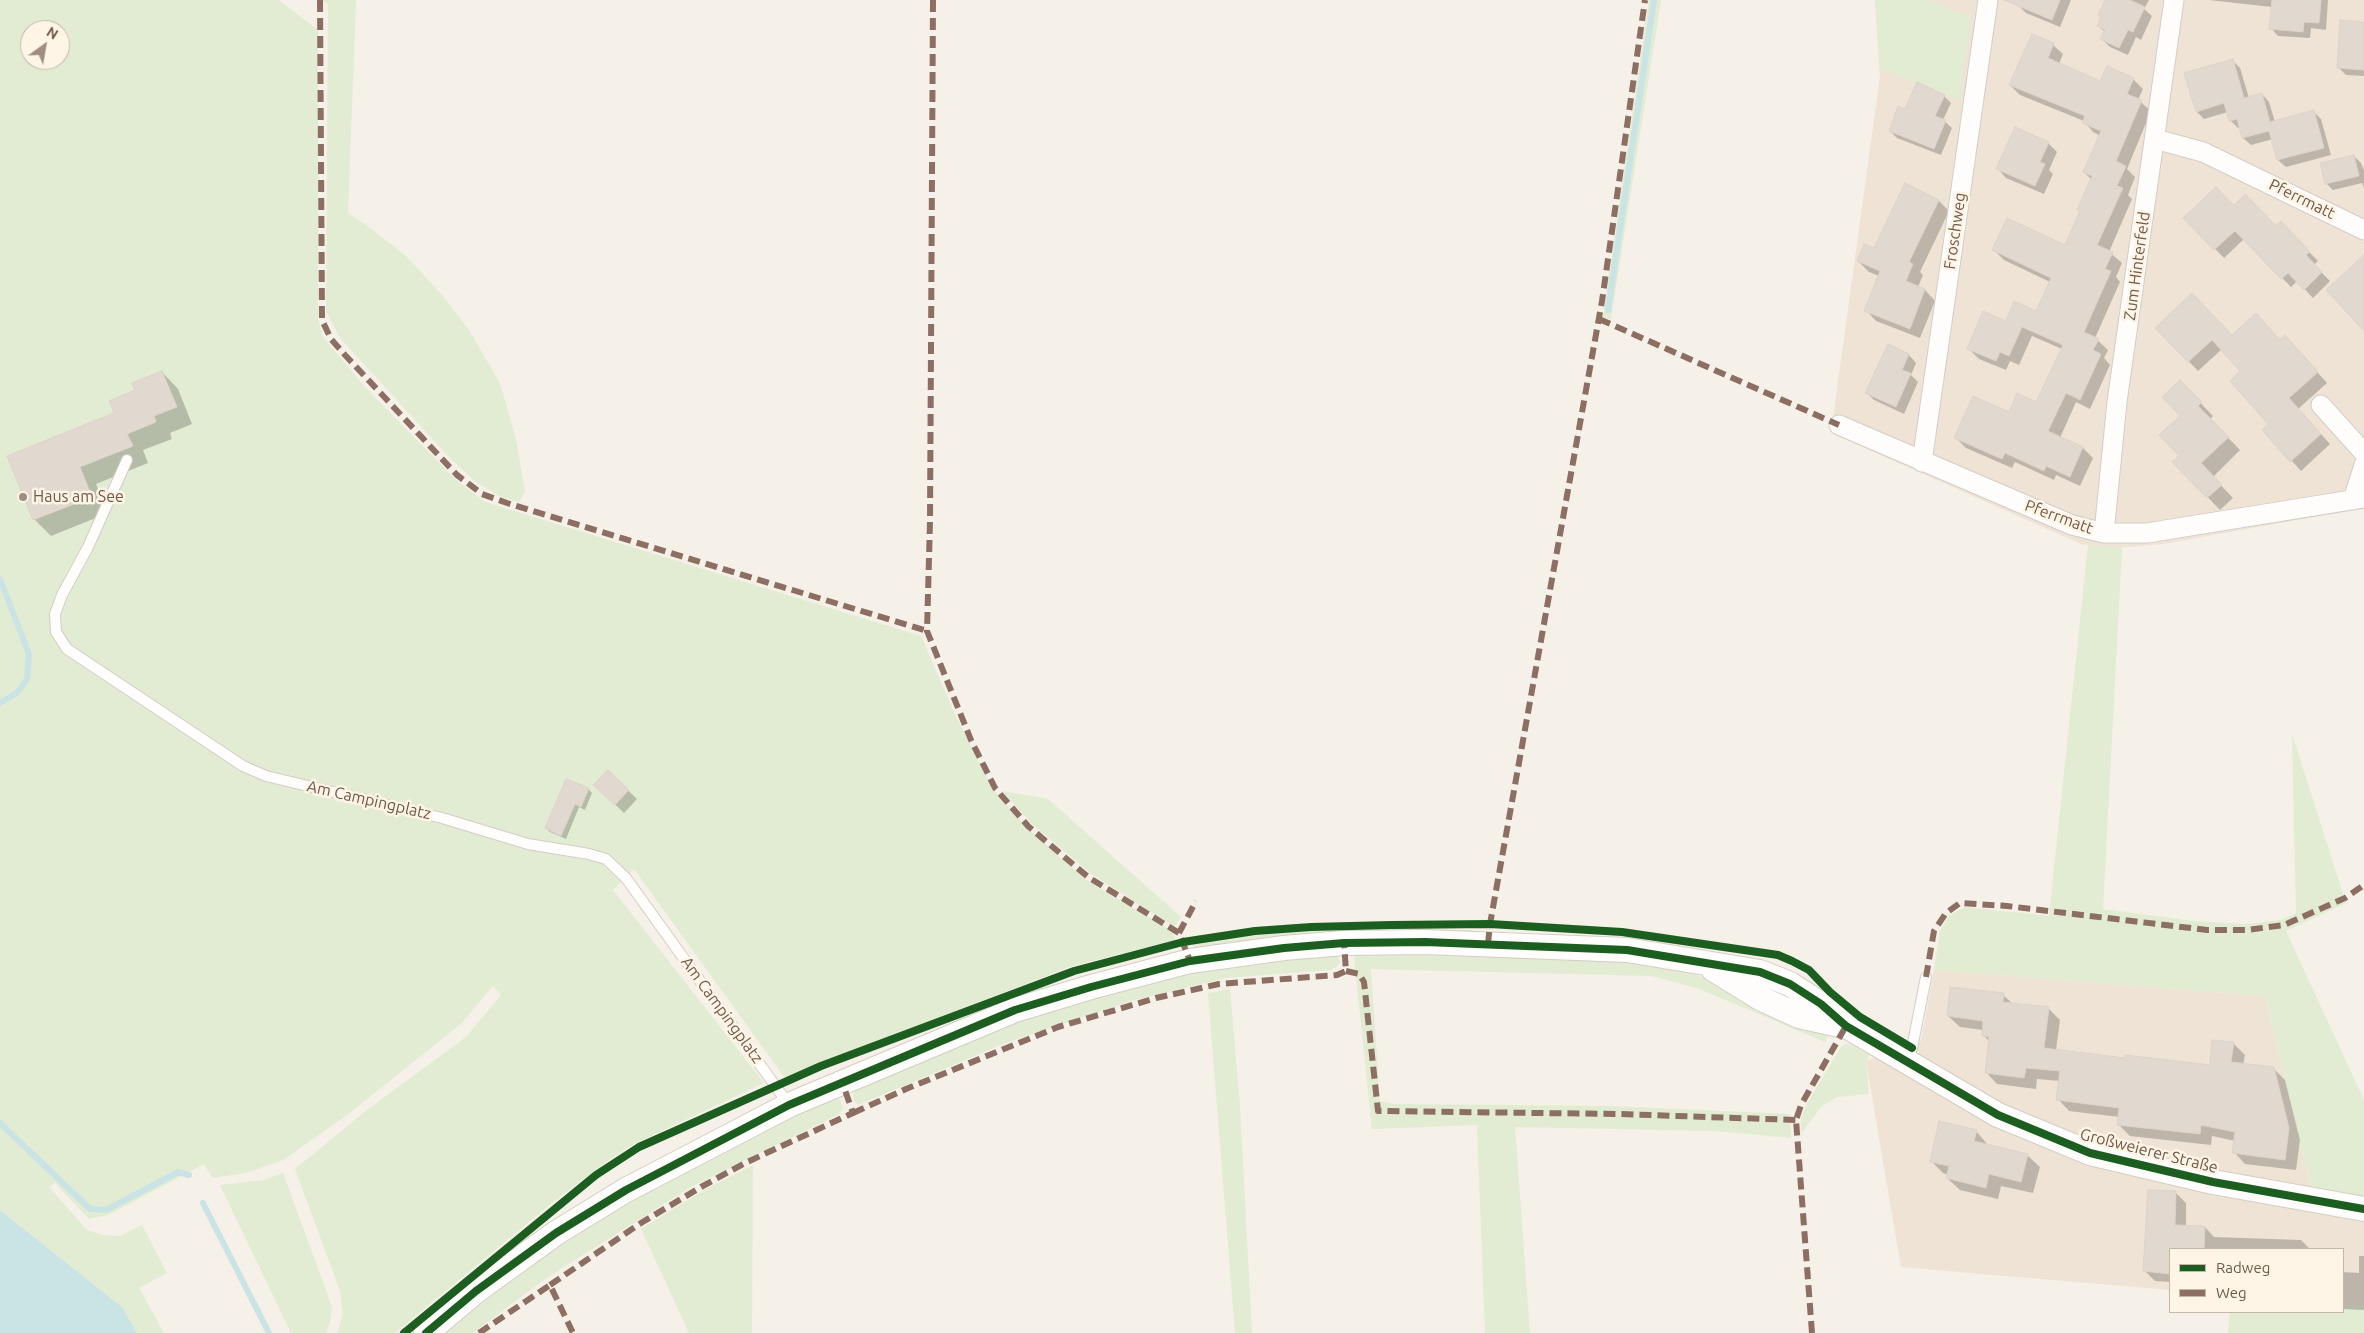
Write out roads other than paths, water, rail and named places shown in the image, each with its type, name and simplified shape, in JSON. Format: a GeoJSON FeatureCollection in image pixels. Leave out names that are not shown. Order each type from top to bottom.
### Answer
{"type":"FeatureCollection","features":[{"type":"Feature","properties":{"kind":"street","name":"Froschweg"},"geometry":{"type":"LineString","coordinates":[[1922,462],[1988,0]]}},
{"type":"Feature","properties":{"kind":"street","name":"Zum Hinterfeld"},"geometry":{"type":"LineString","coordinates":[[2104,533],[2117,402],[2174,0]]}},
{"type":"Feature","properties":{"kind":"street","name":"Pferrmatt"},"geometry":{"type":"LineString","coordinates":[[2155,139],[2203,152],[2364,230]]}},
{"type":"Feature","properties":{"kind":"street"},"geometry":{"type":"LineString","coordinates":[[2321,405],[2364,453]]}},
{"type":"Feature","properties":{"kind":"street","name":"Pferrmatt"},"geometry":{"type":"LineString","coordinates":[[1839,425],[1922,462],[2072,524],[2104,533],[2148,533],[2359,499],[2364,465]]}},
{"type":"Feature","properties":{"kind":"street","name":"Großweierer Straße"},"geometry":{"type":"LineString","coordinates":[[789,1105],[1015,1010],[1190,961],[1284,948],[1344,944],[1425,942],[1627,950],[1703,962],[1760,998],[1798,1016],[1846,1026],[1907,1064],[1998,1115],[2090,1153],[2213,1182],[2364,1209]]}},
{"type":"Feature","properties":{"kind":"street"},"geometry":{"type":"LineString","coordinates":[[426,1333],[476,1291],[556,1233],[626,1190],[789,1105]]}},
{"type":"Feature","properties":{"kind":"lane","name":"Am Campingplatz"},"geometry":{"type":"LineString","coordinates":[[127,460],[88,547],[54,614],[56,632],[67,648],[243,766],[266,776],[442,818],[528,844],[589,854],[606,859],[626,878],[789,1105]]}},
{"type":"Feature","properties":{"kind":"lane"},"geometry":{"type":"LineString","coordinates":[[1907,1064],[1926,977]]}},
{"type":"Feature","properties":{"kind":"water"},"geometry":{"type":"Polygon","coordinates":[[[0,1210],[122,1307],[137,1333],[0,1333],[0,1210]]]}},
{"type":"Feature","properties":{"kind":"waterway"},"geometry":{"type":"LineString","coordinates":[[1608,310],[1654,0]]}},
{"type":"Feature","properties":{"kind":"waterway"},"geometry":{"type":"LineString","coordinates":[[0,579],[29,654],[27,679],[17,693],[0,703]]}},
{"type":"Feature","properties":{"kind":"waterway"},"geometry":{"type":"LineString","coordinates":[[0,1123],[90,1209],[106,1210],[178,1172],[189,1175]]}},
{"type":"Feature","properties":{"kind":"waterway"},"geometry":{"type":"LineString","coordinates":[[203,1203],[269,1333]]}},
{"type":"Feature","properties":{"kind":"place","name":"Haus am See"},"geometry":{"type":"Point","coordinates":[23,497]}}]}
